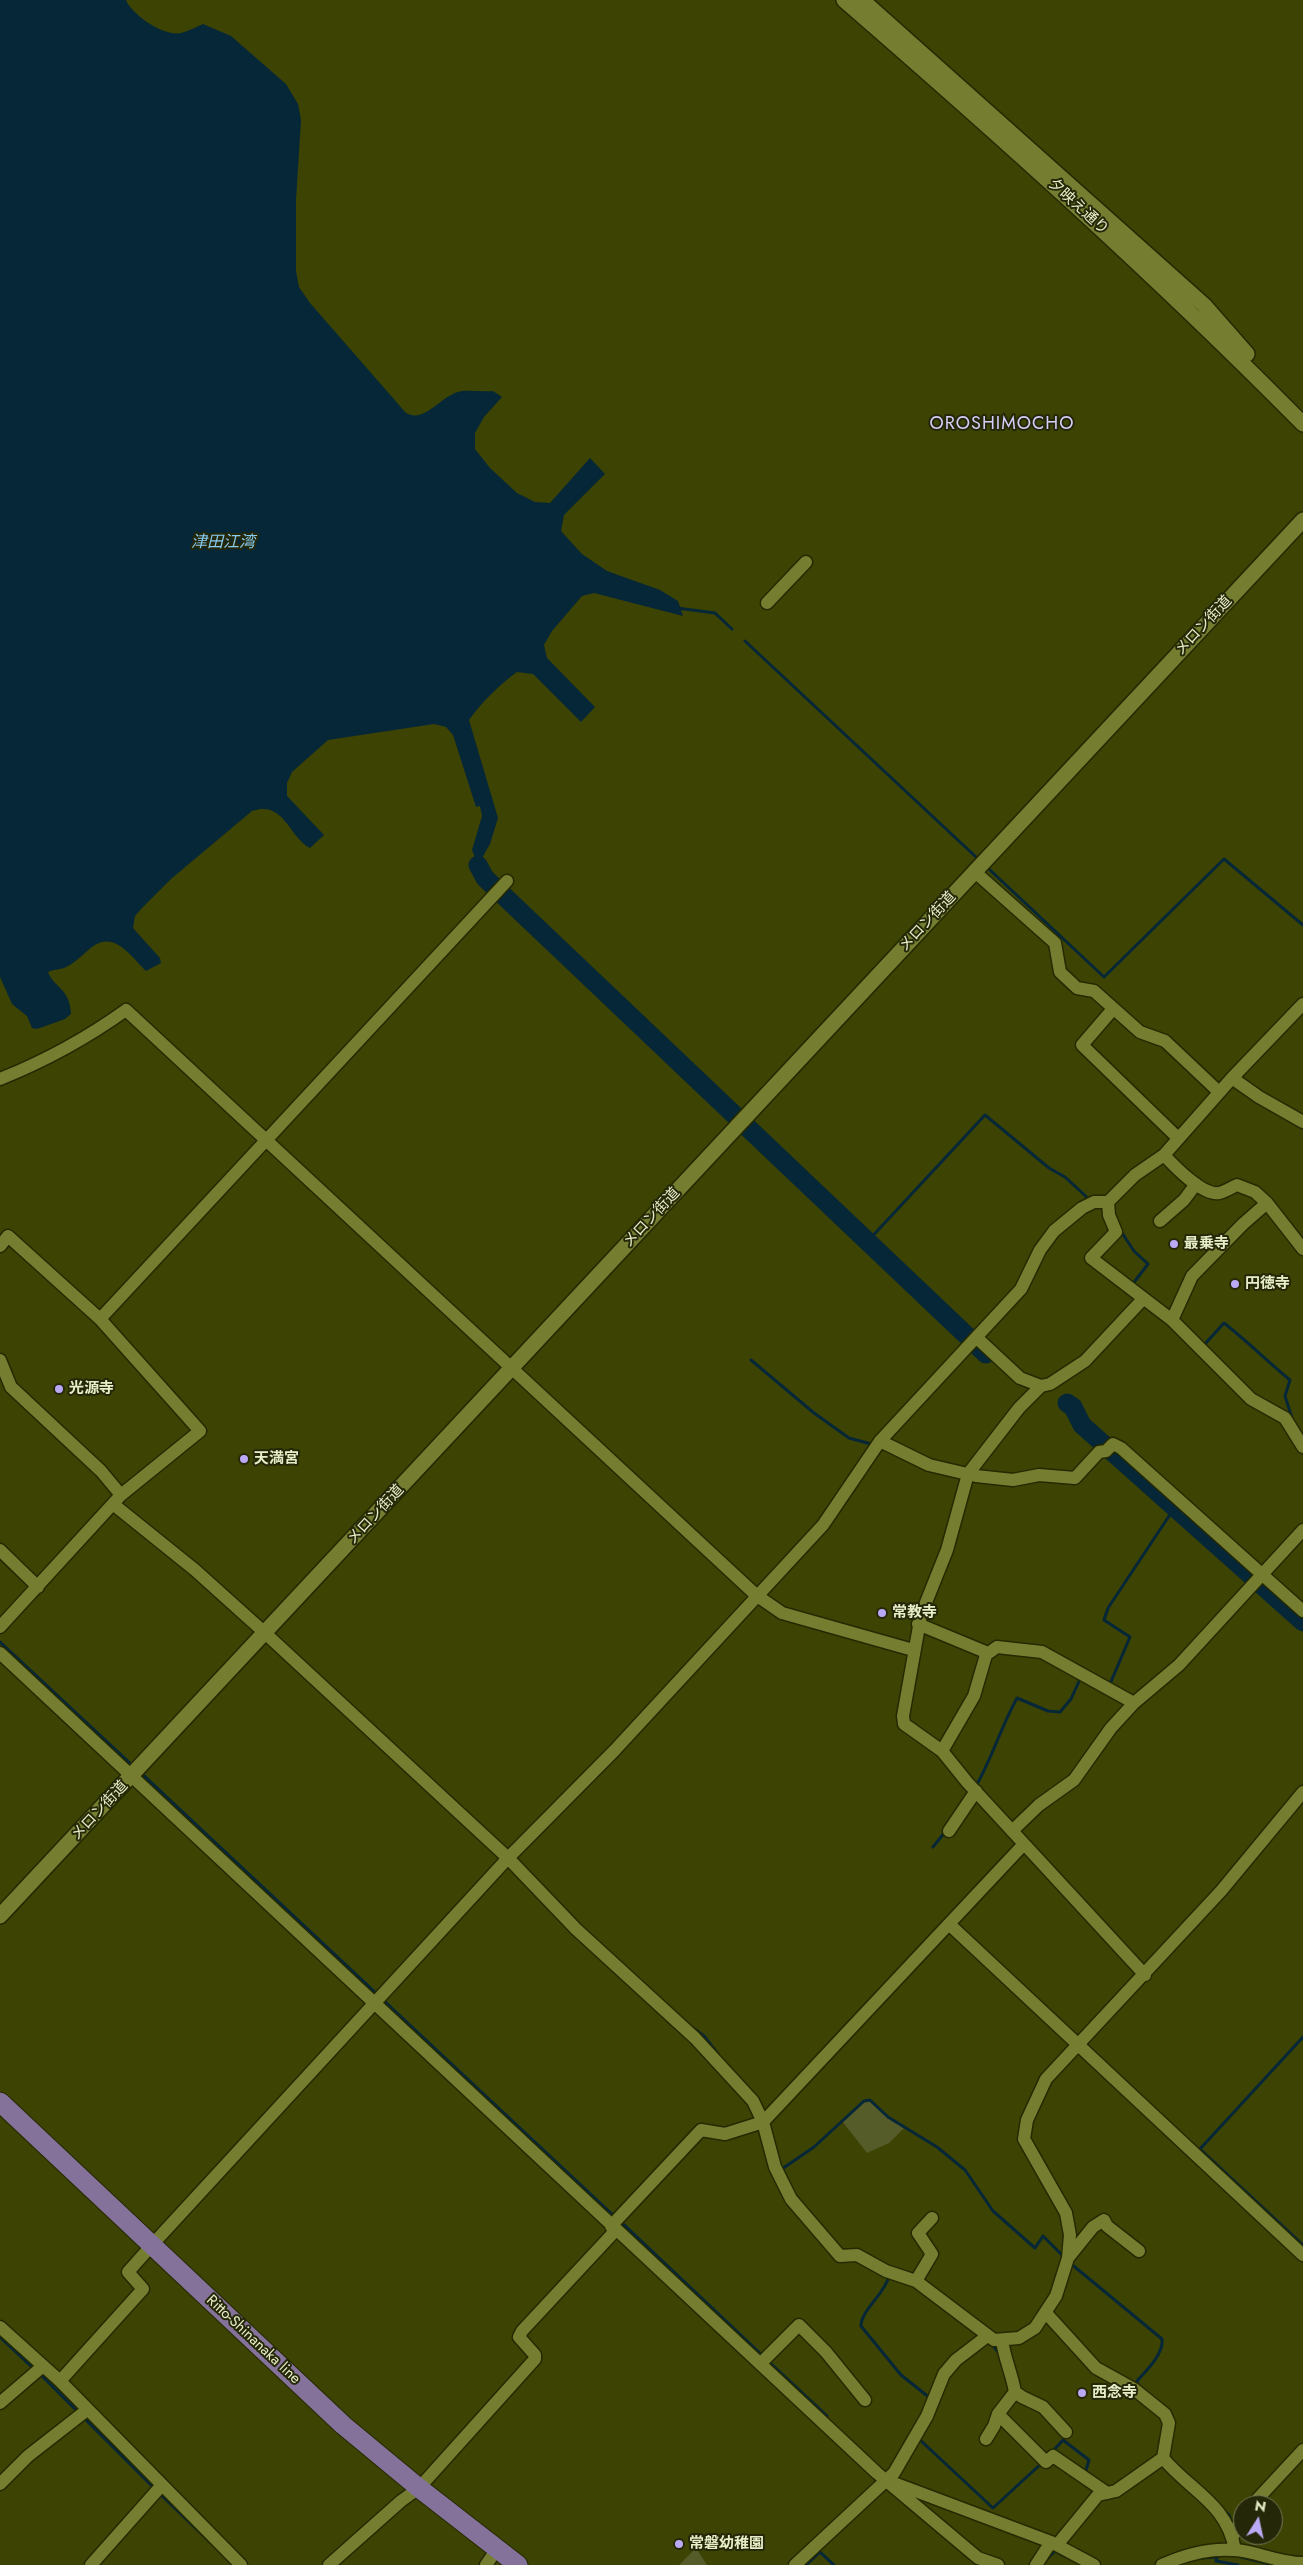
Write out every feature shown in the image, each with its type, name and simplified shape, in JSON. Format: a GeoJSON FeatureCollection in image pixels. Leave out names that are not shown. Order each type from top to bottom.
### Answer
{"type":"FeatureCollection","features":[{"type":"Feature","properties":{"kind":"main road","name":"Ritto-Shinanaka line"},"geometry":{"type":"LineString","coordinates":[[0,2102],[343,2425],[518,2565]]}},
{"type":"Feature","properties":{"kind":"street","name":"夕映え通り"},"geometry":{"type":"LineString","coordinates":[[844,0],[1110,236],[1221,342],[1303,424]]}},
{"type":"Feature","properties":{"kind":"street","name":"夕映え通り"},"geometry":{"type":"LineString","coordinates":[[862,0],[1204,304],[1303,418]]}},
{"type":"Feature","properties":{"kind":"street","name":"メロン街道"},"geometry":{"type":"LineString","coordinates":[[0,1916],[1303,520]]}},
{"type":"Feature","properties":{"kind":"street"},"geometry":{"type":"LineString","coordinates":[[767,603],[806,562]]}},
{"type":"Feature","properties":{"kind":"street"},"geometry":{"type":"LineString","coordinates":[[975,872],[1055,944],[1060,972],[1076,988],[1094,991],[1140,1032],[1165,1040],[1219,1092]]}},
{"type":"Feature","properties":{"kind":"street"},"geometry":{"type":"LineString","coordinates":[[100,1319],[507,882]]}},
{"type":"Feature","properties":{"kind":"street"},"geometry":{"type":"LineString","coordinates":[[60,2381],[143,2289],[128,2272],[152,2244],[379,2001],[508,1858],[614,1751],[822,1525],[880,1441],[1021,1289],[1040,1250],[1054,1231],[1082,1208],[1094,1202],[1108,1202],[1129,1180],[1164,1155],[1219,1092],[1303,1004]]}},
{"type":"Feature","properties":{"kind":"street"},"geometry":{"type":"LineString","coordinates":[[1113,1009],[1082,1046],[1178,1138]]}},
{"type":"Feature","properties":{"kind":"street"},"geometry":{"type":"LineString","coordinates":[[0,1079],[94,1033],[126,1010],[268,1139],[756,1595],[782,1613],[913,1650]]}},
{"type":"Feature","properties":{"kind":"street"},"geometry":{"type":"LineString","coordinates":[[1232,1078],[1259,1097],[1303,1122]]}},
{"type":"Feature","properties":{"kind":"street"},"geometry":{"type":"LineString","coordinates":[[1164,1155],[1176,1169],[1212,1193],[1219,1193],[1237,1185],[1247,1187],[1267,1203],[1303,1248]]}},
{"type":"Feature","properties":{"kind":"street"},"geometry":{"type":"LineString","coordinates":[[1160,1221],[1184,1200],[1196,1184]]}},
{"type":"Feature","properties":{"kind":"street"},"geometry":{"type":"LineString","coordinates":[[1108,1202],[1109,1215],[1116,1232],[1092,1258],[1172,1320],[1251,1398],[1285,1418],[1303,1447]]}},
{"type":"Feature","properties":{"kind":"street"},"geometry":{"type":"LineString","coordinates":[[1172,1320],[1192,1276],[1237,1230],[1267,1203]]}},
{"type":"Feature","properties":{"kind":"street"},"geometry":{"type":"LineString","coordinates":[[0,1246],[8,1236],[100,1319],[200,1431],[117,1500],[0,1627]]}},
{"type":"Feature","properties":{"kind":"street"},"geometry":{"type":"LineString","coordinates":[[1143,1298],[1085,1361],[1050,1384],[1041,1386],[1019,1408],[968,1474],[947,1550],[935,1583],[925,1600],[918,1624],[903,1716],[904,1724],[942,1751],[1024,1844],[1145,1975]]}},
{"type":"Feature","properties":{"kind":"street"},"geometry":{"type":"LineString","coordinates":[[974,1341],[1020,1378],[1041,1386]]}},
{"type":"Feature","properties":{"kind":"street"},"geometry":{"type":"LineString","coordinates":[[0,1360],[11,1387],[101,1471],[117,1500],[265,1633],[508,1858],[576,1929],[695,2038],[752,2101],[763,2122],[775,2167],[791,2199],[840,2256],[857,2254],[886,2271],[916,2281],[979,2328],[986,2337],[994,2340],[1019,2338],[1027,2334],[1046,2313],[1059,2288],[1068,2258],[1070,2235],[1066,2213],[1034,2160],[1024,2139],[1024,2132],[1033,2103],[1046,2079],[1145,1975],[1221,1891],[1303,1792]]}},
{"type":"Feature","properties":{"kind":"street"},"geometry":{"type":"LineString","coordinates":[[880,1441],[929,1465],[968,1474],[1013,1480],[1039,1475],[1075,1478],[1099,1452],[1108,1449],[1112,1444],[1121,1448],[1258,1579],[1303,1611]]}},
{"type":"Feature","properties":{"kind":"street"},"geometry":{"type":"LineString","coordinates":[[1012,1830],[1039,1805],[1074,1780],[1111,1728],[1134,1703],[1178,1665],[1303,1530]]}},
{"type":"Feature","properties":{"kind":"street"},"geometry":{"type":"LineString","coordinates":[[0,1550],[38,1587]]}},
{"type":"Feature","properties":{"kind":"street"},"geometry":{"type":"LineString","coordinates":[[918,1624],[988,1653]]}},
{"type":"Feature","properties":{"kind":"street"},"geometry":{"type":"LineString","coordinates":[[942,1751],[974,1696],[986,1655],[997,1647],[1042,1652],[1134,1703]]}},
{"type":"Feature","properties":{"kind":"street"},"geometry":{"type":"LineString","coordinates":[[0,1653],[136,1772],[615,2224],[763,2360],[887,2480],[978,2558],[998,2565]]}},
{"type":"Feature","properties":{"kind":"street"},"geometry":{"type":"LineString","coordinates":[[950,1831],[976,1791]]}},
{"type":"Feature","properties":{"kind":"street"},"geometry":{"type":"LineString","coordinates":[[329,2565],[401,2501],[420,2488],[535,2359],[535,2355],[519,2337],[522,2331],[615,2224],[701,2130],[725,2134],[763,2122],[1024,1844]]}},
{"type":"Feature","properties":{"kind":"street"},"geometry":{"type":"LineString","coordinates":[[950,1924],[1303,2255]]}},
{"type":"Feature","properties":{"kind":"street"},"geometry":{"type":"LineString","coordinates":[[916,2281],[931,2259],[931,2250],[918,2233],[932,2218]]}},
{"type":"Feature","properties":{"kind":"street"},"geometry":{"type":"LineString","coordinates":[[1068,2258],[1093,2227],[1104,2220],[1107,2226],[1139,2251]]}},
{"type":"Feature","properties":{"kind":"street"},"geometry":{"type":"LineString","coordinates":[[1036,2565],[1098,2496],[1116,2491],[1163,2458],[1169,2423],[1165,2414],[1134,2389],[1096,2368],[1046,2313]]}},
{"type":"Feature","properties":{"kind":"street"},"geometry":{"type":"LineString","coordinates":[[763,2360],[799,2325],[826,2352],[865,2400]]}},
{"type":"Feature","properties":{"kind":"street"},"geometry":{"type":"LineString","coordinates":[[0,2327],[60,2381],[241,2565]]}},
{"type":"Feature","properties":{"kind":"street"},"geometry":{"type":"LineString","coordinates":[[795,2565],[894,2473],[927,2416],[944,2374],[956,2360],[986,2337]]}},
{"type":"Feature","properties":{"kind":"street"},"geometry":{"type":"LineString","coordinates":[[1002,2340],[1003,2352],[1010,2366],[1015,2392],[1022,2398],[1043,2407],[1066,2432]]}},
{"type":"Feature","properties":{"kind":"street"},"geometry":{"type":"LineString","coordinates":[[0,2403],[43,2366]]}},
{"type":"Feature","properties":{"kind":"street"},"geometry":{"type":"LineString","coordinates":[[986,2439],[994,2426],[998,2414],[1015,2392]]}},
{"type":"Feature","properties":{"kind":"street"},"geometry":{"type":"LineString","coordinates":[[0,2484],[28,2456],[87,2410]]}},
{"type":"Feature","properties":{"kind":"street"},"geometry":{"type":"LineString","coordinates":[[998,2414],[1046,2462],[1053,2456],[1107,2493]]}},
{"type":"Feature","properties":{"kind":"street"},"geometry":{"type":"LineString","coordinates":[[1261,2495],[1303,2450]]}},
{"type":"Feature","properties":{"kind":"street"},"geometry":{"type":"LineString","coordinates":[[1163,2458],[1224,2516],[1233,2536]]}},
{"type":"Feature","properties":{"kind":"street"},"geometry":{"type":"LineString","coordinates":[[887,2480],[1054,2544],[1094,2565]]}},
{"type":"Feature","properties":{"kind":"street"},"geometry":{"type":"LineString","coordinates":[[91,2565],[142,2504],[162,2485]]}},
{"type":"Feature","properties":{"kind":"street"},"geometry":{"type":"LineString","coordinates":[[1234,2545],[1235,2550]]}},
{"type":"Feature","properties":{"kind":"street"},"geometry":{"type":"LineString","coordinates":[[486,2565],[497,2549]]}},
{"type":"Feature","properties":{"kind":"street"},"geometry":{"type":"LineString","coordinates":[[1162,2565],[1180,2557],[1197,2553],[1235,2550],[1270,2559],[1303,2562]]}},
{"type":"Feature","properties":{"kind":"green space"},"geometry":{"type":"Polygon","coordinates":[[[869,2101],[888,2118],[904,2128],[889,2143],[867,2153],[842,2121],[864,2102],[869,2101]]]}},
{"type":"Feature","properties":{"kind":"green space"},"geometry":{"type":"Polygon","coordinates":[[[696,2548],[707,2565],[679,2565],[696,2548]]]}},
{"type":"Feature","properties":{"kind":"water","name":"津田江湾"},"geometry":{"type":"Polygon","coordinates":[[[0,0],[126,0],[129,6],[149,24],[166,32],[181,33],[203,24],[231,36],[286,84],[298,104],[301,120],[296,200],[296,271],[299,287],[310,303],[406,413],[420,415],[454,393],[462,391],[493,391],[502,397],[484,417],[475,433],[475,449],[490,468],[517,493],[535,502],[550,503],[590,458],[605,474],[564,515],[561,531],[582,554],[607,571],[660,590],[678,601],[683,616],[594,593],[582,596],[552,631],[544,645],[547,658],[595,707],[581,722],[533,674],[517,672],[497,688],[479,707],[469,720],[498,818],[490,844],[478,865],[472,850],[482,816],[480,806],[476,807],[453,735],[446,727],[434,724],[328,740],[292,772],[287,783],[287,796],[324,835],[310,848],[296,836],[279,815],[271,810],[252,811],[171,879],[135,916],[133,928],[160,958],[161,963],[146,971],[122,947],[115,943],[100,943],[92,947],[67,967],[48,972],[68,999],[71,1014],[65,1019],[37,1029],[32,1028],[27,1016],[12,1004],[0,977],[0,0]]]}},
{"type":"Feature","properties":{"kind":"waterway"},"geometry":{"type":"LineString","coordinates":[[677,608],[715,613],[732,629]]}},
{"type":"Feature","properties":{"kind":"waterway"},"geometry":{"type":"LineString","coordinates":[[745,641],[976,857]]}},
{"type":"Feature","properties":{"kind":"waterway"},"geometry":{"type":"LineString","coordinates":[[990,870],[1104,977],[1224,859],[1303,925]]}},
{"type":"Feature","properties":{"kind":"waterway"},"geometry":{"type":"LineString","coordinates":[[478,865],[485,878],[986,1354]]}},
{"type":"Feature","properties":{"kind":"waterway"},"geometry":{"type":"LineString","coordinates":[[867,1242],[985,1115],[1049,1168],[1065,1177],[1091,1201]]}},
{"type":"Feature","properties":{"kind":"waterway"},"geometry":{"type":"LineString","coordinates":[[1120,1230],[1134,1251],[1148,1264],[1132,1285]]}},
{"type":"Feature","properties":{"kind":"waterway"},"geometry":{"type":"LineString","coordinates":[[1204,1345],[1224,1323],[1290,1380],[1285,1396],[1292,1418]]}},
{"type":"Feature","properties":{"kind":"waterway"},"geometry":{"type":"LineString","coordinates":[[751,1360],[814,1413],[849,1438],[875,1445]]}},
{"type":"Feature","properties":{"kind":"waterway"},"geometry":{"type":"LineString","coordinates":[[1067,1403],[1073,1407],[1082,1425],[1303,1622]]}},
{"type":"Feature","properties":{"kind":"waterway"},"geometry":{"type":"LineString","coordinates":[[1107,1682],[1110,1684],[1130,1637],[1104,1620],[1108,1608],[1175,1507]]}},
{"type":"Feature","properties":{"kind":"waterway"},"geometry":{"type":"LineString","coordinates":[[0,1642],[133,1766]]}},
{"type":"Feature","properties":{"kind":"waterway"},"geometry":{"type":"LineString","coordinates":[[976,1786],[1017,1698],[1048,1711],[1060,1712],[1071,1699],[1081,1677]]}},
{"type":"Feature","properties":{"kind":"waterway"},"geometry":{"type":"LineString","coordinates":[[140,1772],[378,1995]]}},
{"type":"Feature","properties":{"kind":"waterway"},"geometry":{"type":"LineString","coordinates":[[933,1847],[945,1832]]}},
{"type":"Feature","properties":{"kind":"waterway"},"geometry":{"type":"LineString","coordinates":[[382,1999],[615,2217]]}},
{"type":"Feature","properties":{"kind":"waterway"},"geometry":{"type":"LineString","coordinates":[[693,2028],[704,2036],[718,2054]]}},
{"type":"Feature","properties":{"kind":"waterway"},"geometry":{"type":"LineString","coordinates":[[1303,2037],[1200,2149],[1303,2245]]}},
{"type":"Feature","properties":{"kind":"waterway"},"geometry":{"type":"LineString","coordinates":[[779,2171],[814,2147],[864,2101],[870,2100],[888,2117],[937,2147],[965,2170],[993,2211],[1035,2248],[1043,2236],[1064,2257]]}},
{"type":"Feature","properties":{"kind":"waterway"},"geometry":{"type":"LineString","coordinates":[[620,2221],[763,2356]]}},
{"type":"Feature","properties":{"kind":"waterway"},"geometry":{"type":"LineString","coordinates":[[1070,2263],[1162,2339],[1162,2345],[1157,2356],[1137,2381],[1138,2387]]}},
{"type":"Feature","properties":{"kind":"waterway"},"geometry":{"type":"LineString","coordinates":[[889,2276],[887,2283],[865,2314],[861,2326],[901,2375],[930,2398]]}},
{"type":"Feature","properties":{"kind":"waterway"},"geometry":{"type":"LineString","coordinates":[[0,2337],[35,2370]]}},
{"type":"Feature","properties":{"kind":"waterway"},"geometry":{"type":"LineString","coordinates":[[992,2344],[1000,2355]]}},
{"type":"Feature","properties":{"kind":"waterway"},"geometry":{"type":"LineString","coordinates":[[767,2360],[827,2416]]}},
{"type":"Feature","properties":{"kind":"waterway"},"geometry":{"type":"LineString","coordinates":[[40,2374],[78,2412]]}},
{"type":"Feature","properties":{"kind":"waterway"},"geometry":{"type":"LineString","coordinates":[[84,2418],[154,2488]]}},
{"type":"Feature","properties":{"kind":"waterway"},"geometry":{"type":"LineString","coordinates":[[920,2437],[919,2439],[993,2508],[1043,2462]]}},
{"type":"Feature","properties":{"kind":"waterway"},"geometry":{"type":"LineString","coordinates":[[1052,2452],[1063,2440],[1089,2460],[1085,2474]]}},
{"type":"Feature","properties":{"kind":"waterway"},"geometry":{"type":"LineString","coordinates":[[158,2492],[211,2543]]}},
{"type":"Feature","properties":{"kind":"waterway"},"geometry":{"type":"LineString","coordinates":[[1224,2511],[1229,2515],[1233,2525]]}},
{"type":"Feature","properties":{"kind":"waterway"},"geometry":{"type":"LineString","coordinates":[[1045,2561],[1055,2551],[1064,2556]]}},
{"type":"Feature","properties":{"kind":"waterway"},"geometry":{"type":"LineString","coordinates":[[806,2565],[820,2552],[834,2565]]}},
{"type":"Feature","properties":{"kind":"waterway"},"geometry":{"type":"LineString","coordinates":[[1218,2555],[1216,2561],[1238,2565]]}},
{"type":"Feature","properties":{"kind":"waterway"},"geometry":{"type":"LineString","coordinates":[[1202,2558],[1216,2557]]}},
{"type":"Feature","properties":{"kind":"waterway"},"geometry":{"type":"LineString","coordinates":[[1241,2557],[1269,2564]]}},
{"type":"Feature","properties":{"kind":"place","name":"最乗寺"},"geometry":{"type":"Point","coordinates":[1174,1244]}},
{"type":"Feature","properties":{"kind":"place","name":"円徳寺"},"geometry":{"type":"Point","coordinates":[1235,1284]}},
{"type":"Feature","properties":{"kind":"place","name":"光源寺"},"geometry":{"type":"Point","coordinates":[59,1389]}},
{"type":"Feature","properties":{"kind":"place","name":"天満宮"},"geometry":{"type":"Point","coordinates":[244,1459]}},
{"type":"Feature","properties":{"kind":"place","name":"常教寺"},"geometry":{"type":"Point","coordinates":[882,1613]}},
{"type":"Feature","properties":{"kind":"place","name":"西念寺"},"geometry":{"type":"Point","coordinates":[1082,2393]}},
{"type":"Feature","properties":{"kind":"place","name":"常磐幼稚園"},"geometry":{"type":"Point","coordinates":[679,2544]}},
{"type":"Feature","properties":{"kind":"district","name":"OROSHIMOCHO"},"geometry":{"type":"Point","coordinates":[1002,425]}}]}
